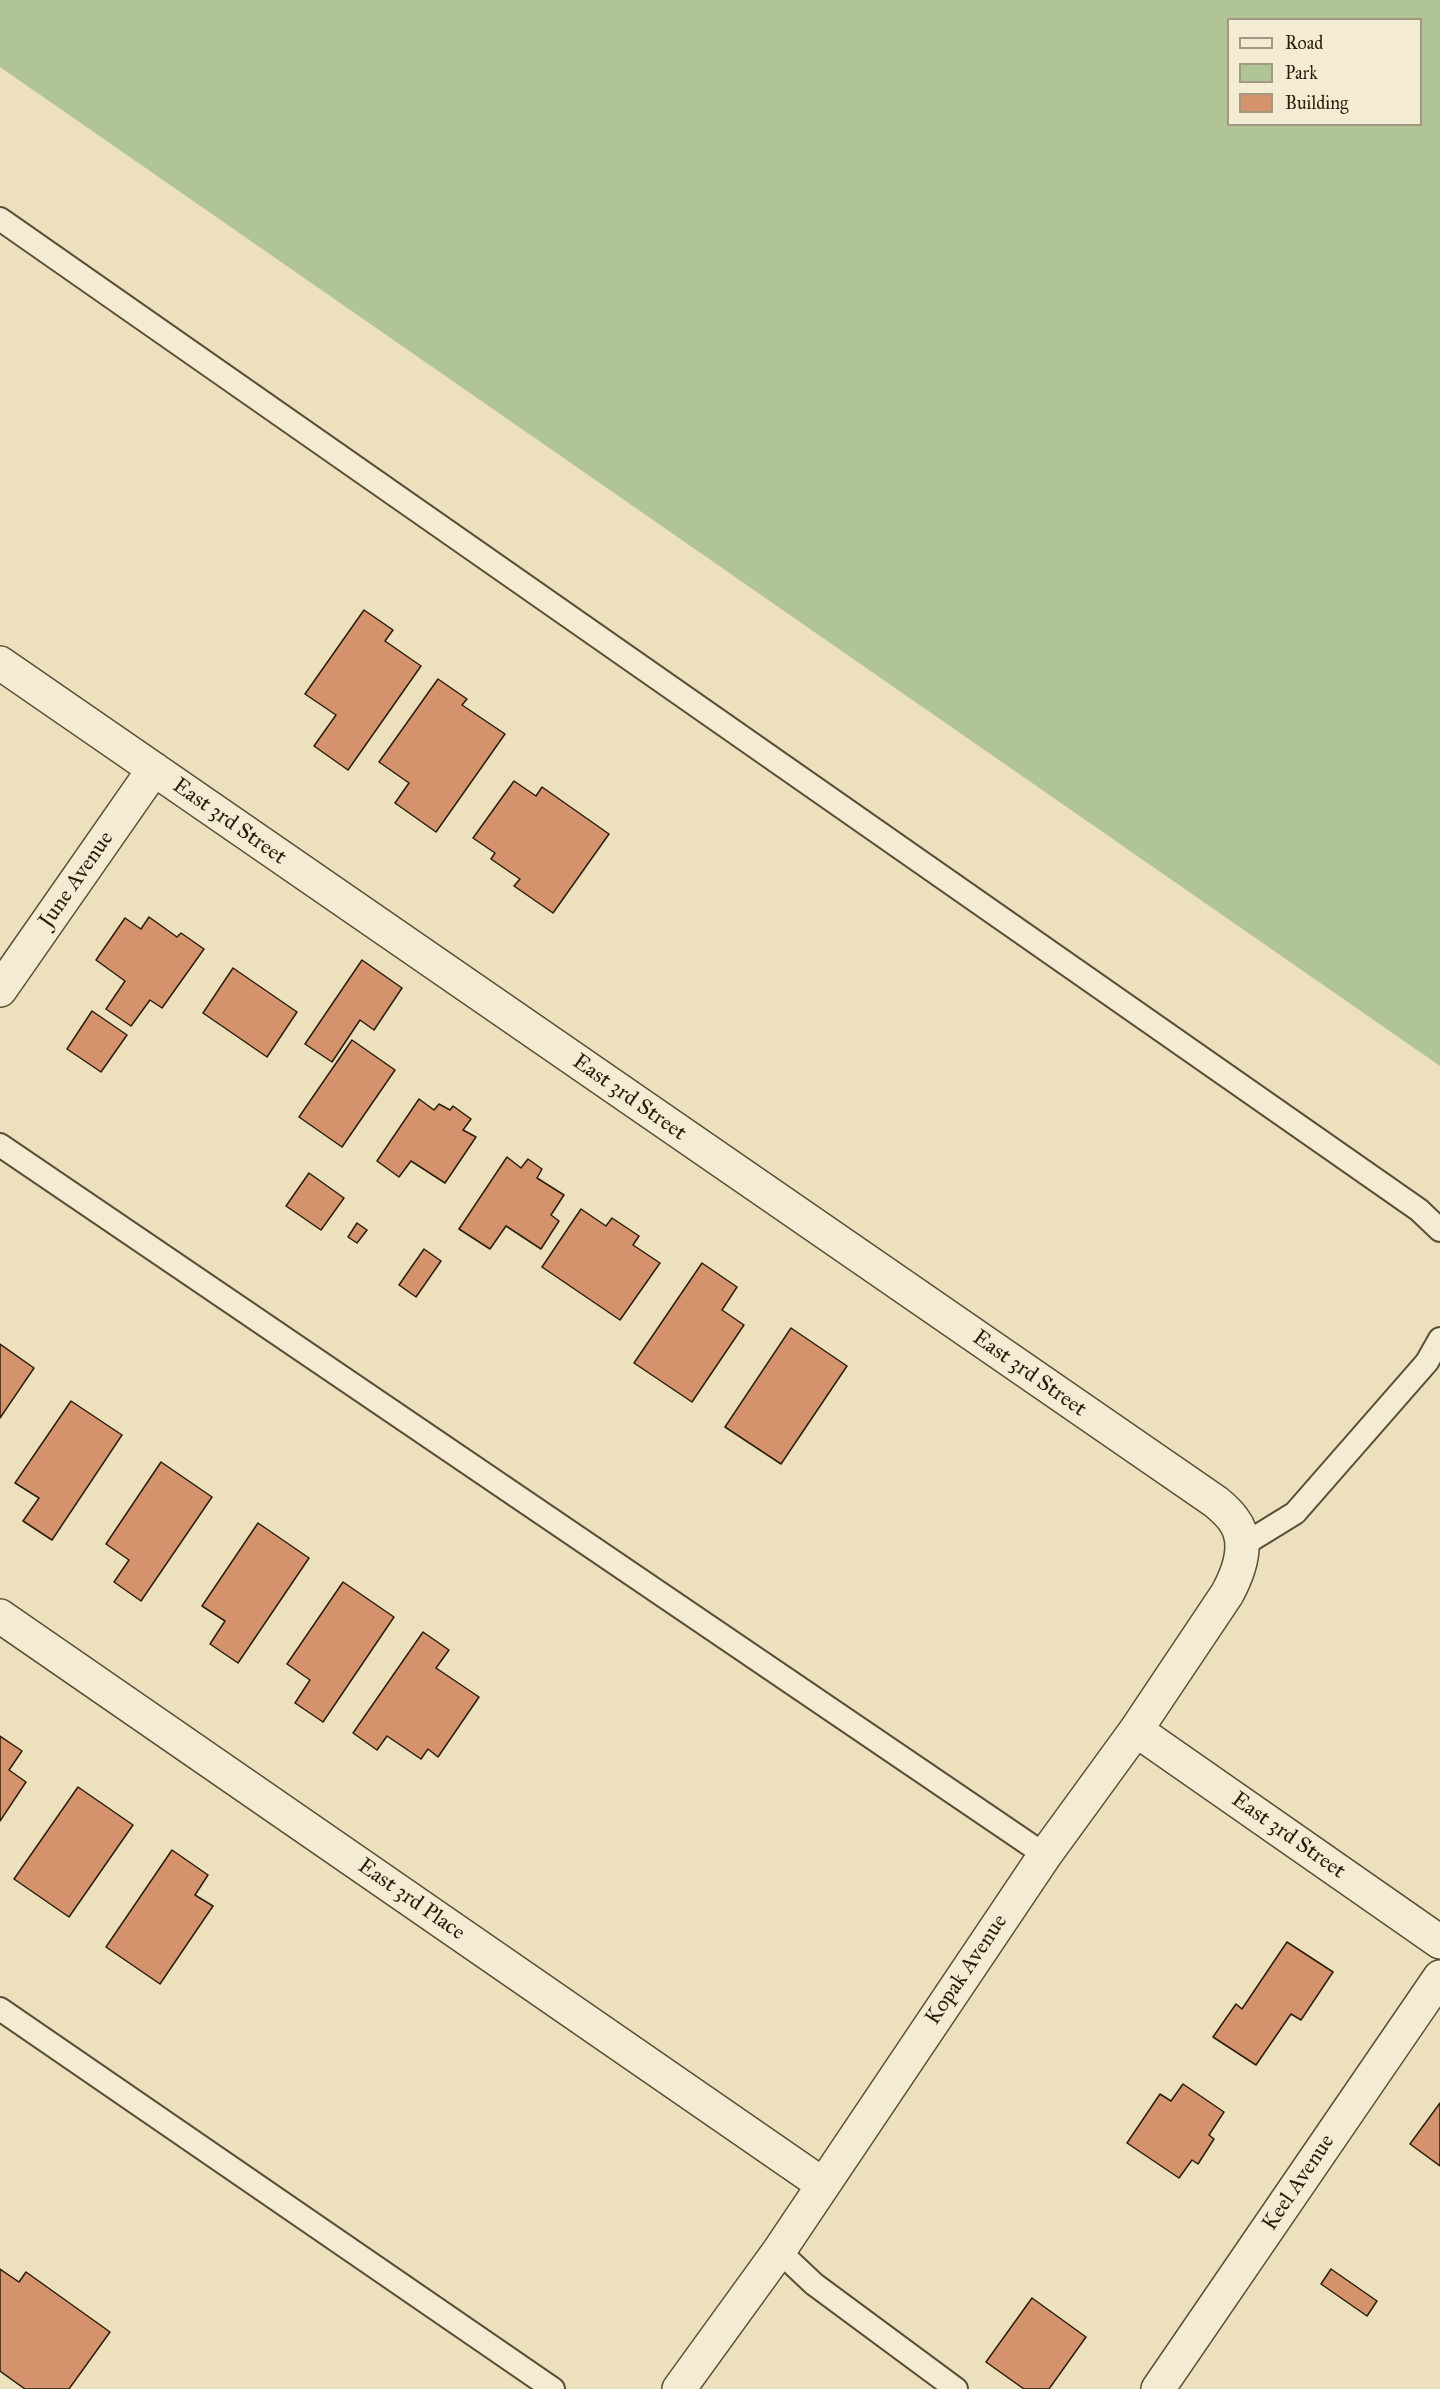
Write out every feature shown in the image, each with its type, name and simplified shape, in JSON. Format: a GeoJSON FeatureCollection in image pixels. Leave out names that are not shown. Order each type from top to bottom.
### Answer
{"type":"FeatureCollection","features":[{"type":"Feature","properties":{"kind":"street","name":"East 3rd Street"},"geometry":{"type":"LineString","coordinates":[[0,663],[1216,1502],[1235,1520],[1243,1545]]}},
{"type":"Feature","properties":{"kind":"street","name":"June Avenue"},"geometry":{"type":"LineString","coordinates":[[0,990],[154,770]]}},
{"type":"Feature","properties":{"kind":"street","name":"Kopak Avenue"},"geometry":{"type":"LineString","coordinates":[[679,2389],[779,2251],[1045,1855],[1136,1730],[1227,1594],[1239,1571],[1243,1545]]}},
{"type":"Feature","properties":{"kind":"street","name":"East 3rd Place"},"geometry":{"type":"LineString","coordinates":[[0,1616],[822,2184]]}},
{"type":"Feature","properties":{"kind":"street","name":"East 3rd Street"},"geometry":{"type":"LineString","coordinates":[[1136,1730],[1440,1942]]}},
{"type":"Feature","properties":{"kind":"street","name":"Keel Avenue"},"geometry":{"type":"LineString","coordinates":[[1158,2389],[1440,1977]]}},
{"type":"Feature","properties":{"kind":"lane"},"geometry":{"type":"LineString","coordinates":[[0,219],[1409,1203],[1440,1230]]}},
{"type":"Feature","properties":{"kind":"lane"},"geometry":{"type":"LineString","coordinates":[[0,1145],[1045,1855]]}},
{"type":"Feature","properties":{"kind":"lane"},"geometry":{"type":"LineString","coordinates":[[1243,1545],[1295,1513],[1427,1362],[1440,1339]]}},
{"type":"Feature","properties":{"kind":"lane"},"geometry":{"type":"LineString","coordinates":[[0,2009],[553,2389]]}},
{"type":"Feature","properties":{"kind":"lane"},"geometry":{"type":"LineString","coordinates":[[779,2251],[814,2284],[956,2389]]}},
{"type":"Feature","properties":{"kind":"green space"},"geometry":{"type":"Polygon","coordinates":[[[0,0],[1440,0],[1440,1066],[0,67],[0,0]]]}},
{"type":"Feature","properties":{"kind":"building"},"geometry":{"type":"Polygon","coordinates":[[[364,610],[393,630],[385,641],[421,666],[348,770],[314,746],[336,715],[305,694],[364,610]]]}},
{"type":"Feature","properties":{"kind":"building"},"geometry":{"type":"Polygon","coordinates":[[[438,679],[467,699],[462,705],[505,734],[436,832],[395,803],[409,783],[379,762],[438,679]]]}},
{"type":"Feature","properties":{"kind":"building"},"geometry":{"type":"Polygon","coordinates":[[[514,781],[536,796],[542,787],[609,834],[553,913],[514,886],[520,879],[491,859],[495,853],[473,838],[514,781]]]}},
{"type":"Feature","properties":{"kind":"building"},"geometry":{"type":"Polygon","coordinates":[[[149,917],[177,937],[181,933],[204,949],[162,1008],[150,1000],[131,1026],[106,1009],[125,981],[96,960],[125,918],[141,929],[149,917]]]}},
{"type":"Feature","properties":{"kind":"building"},"geometry":{"type":"Polygon","coordinates":[[[362,960],[402,988],[374,1030],[360,1020],[332,1062],[305,1044],[362,960]]]}},
{"type":"Feature","properties":{"kind":"building"},"geometry":{"type":"Polygon","coordinates":[[[233,968],[297,1012],[267,1057],[203,1013],[233,968]]]}},
{"type":"Feature","properties":{"kind":"building"},"geometry":{"type":"Polygon","coordinates":[[[92,1011],[127,1035],[101,1072],[67,1049],[92,1011]]]}},
{"type":"Feature","properties":{"kind":"building"},"geometry":{"type":"Polygon","coordinates":[[[352,1040],[395,1070],[342,1147],[299,1117],[352,1040]]]}},
{"type":"Feature","properties":{"kind":"building"},"geometry":{"type":"Polygon","coordinates":[[[419,1099],[434,1110],[439,1104],[450,1110],[453,1106],[471,1119],[463,1130],[476,1137],[445,1183],[411,1161],[399,1177],[377,1161],[419,1099]]]}},
{"type":"Feature","properties":{"kind":"building"},"geometry":{"type":"Polygon","coordinates":[[[507,1157],[521,1168],[528,1159],[542,1169],[537,1178],[564,1195],[551,1215],[559,1221],[541,1249],[506,1226],[490,1249],[459,1229],[507,1157]]]}},
{"type":"Feature","properties":{"kind":"building"},"geometry":{"type":"Polygon","coordinates":[[[309,1173],[344,1198],[321,1230],[286,1206],[309,1173]]]}},
{"type":"Feature","properties":{"kind":"building"},"geometry":{"type":"Polygon","coordinates":[[[581,1209],[606,1226],[612,1218],[639,1236],[633,1245],[660,1263],[620,1320],[542,1267],[581,1209]]]}},
{"type":"Feature","properties":{"kind":"building"},"geometry":{"type":"Polygon","coordinates":[[[357,1223],[367,1230],[357,1243],[348,1237],[357,1223]]]}},
{"type":"Feature","properties":{"kind":"building"},"geometry":{"type":"Polygon","coordinates":[[[424,1249],[441,1261],[416,1297],[399,1285],[424,1249]]]}},
{"type":"Feature","properties":{"kind":"building"},"geometry":{"type":"Polygon","coordinates":[[[702,1263],[737,1287],[722,1310],[744,1325],[692,1402],[634,1363],[702,1263]]]}},
{"type":"Feature","properties":{"kind":"building"},"geometry":{"type":"Polygon","coordinates":[[[791,1328],[847,1366],[781,1464],[725,1427],[791,1328]]]}},
{"type":"Feature","properties":{"kind":"building"},"geometry":{"type":"Polygon","coordinates":[[[0,1344],[34,1368],[0,1418],[0,1344]]]}},
{"type":"Feature","properties":{"kind":"building"},"geometry":{"type":"Polygon","coordinates":[[[71,1401],[122,1435],[52,1540],[23,1521],[39,1498],[15,1483],[71,1401]]]}},
{"type":"Feature","properties":{"kind":"building"},"geometry":{"type":"Polygon","coordinates":[[[161,1462],[212,1497],[141,1601],[114,1582],[129,1560],[106,1544],[161,1462]]]}},
{"type":"Feature","properties":{"kind":"building"},"geometry":{"type":"Polygon","coordinates":[[[258,1523],[309,1558],[238,1663],[210,1644],[225,1621],[202,1606],[258,1523]]]}},
{"type":"Feature","properties":{"kind":"building"},"geometry":{"type":"Polygon","coordinates":[[[343,1582],[394,1617],[323,1722],[295,1703],[310,1680],[287,1664],[343,1582]]]}},
{"type":"Feature","properties":{"kind":"building"},"geometry":{"type":"Polygon","coordinates":[[[423,1632],[449,1650],[436,1668],[479,1697],[438,1757],[428,1749],[421,1759],[387,1736],[377,1750],[353,1733],[423,1632]]]}},
{"type":"Feature","properties":{"kind":"building"},"geometry":{"type":"Polygon","coordinates":[[[0,1736],[22,1751],[9,1770],[26,1782],[0,1821],[0,1736]]]}},
{"type":"Feature","properties":{"kind":"building"},"geometry":{"type":"Polygon","coordinates":[[[78,1787],[133,1825],[69,1917],[14,1879],[78,1787]]]}},
{"type":"Feature","properties":{"kind":"building"},"geometry":{"type":"Polygon","coordinates":[[[172,1850],[208,1875],[195,1895],[213,1906],[160,1984],[106,1947],[172,1850]]]}},
{"type":"Feature","properties":{"kind":"building"},"geometry":{"type":"Polygon","coordinates":[[[1287,1942],[1333,1972],[1301,2020],[1291,2014],[1256,2065],[1213,2037],[1236,2004],[1242,2009],[1287,1942]]]}},
{"type":"Feature","properties":{"kind":"building"},"geometry":{"type":"Polygon","coordinates":[[[1183,2084],[1224,2112],[1209,2135],[1214,2139],[1198,2164],[1192,2160],[1179,2178],[1127,2143],[1160,2094],[1171,2101],[1183,2084]]]}},
{"type":"Feature","properties":{"kind":"building"},"geometry":{"type":"Polygon","coordinates":[[[1440,2103],[1440,2166],[1410,2144],[1440,2103]]]}},
{"type":"Feature","properties":{"kind":"building"},"geometry":{"type":"Polygon","coordinates":[[[0,2269],[19,2282],[26,2272],[110,2332],[69,2389],[25,2389],[0,2371],[0,2269]]]}},
{"type":"Feature","properties":{"kind":"building"},"geometry":{"type":"Polygon","coordinates":[[[1331,2269],[1377,2301],[1367,2316],[1321,2284],[1331,2269]]]}},
{"type":"Feature","properties":{"kind":"building"},"geometry":{"type":"Polygon","coordinates":[[[1032,2298],[1086,2337],[1049,2389],[1024,2389],[986,2362],[1032,2298]]]}}]}
